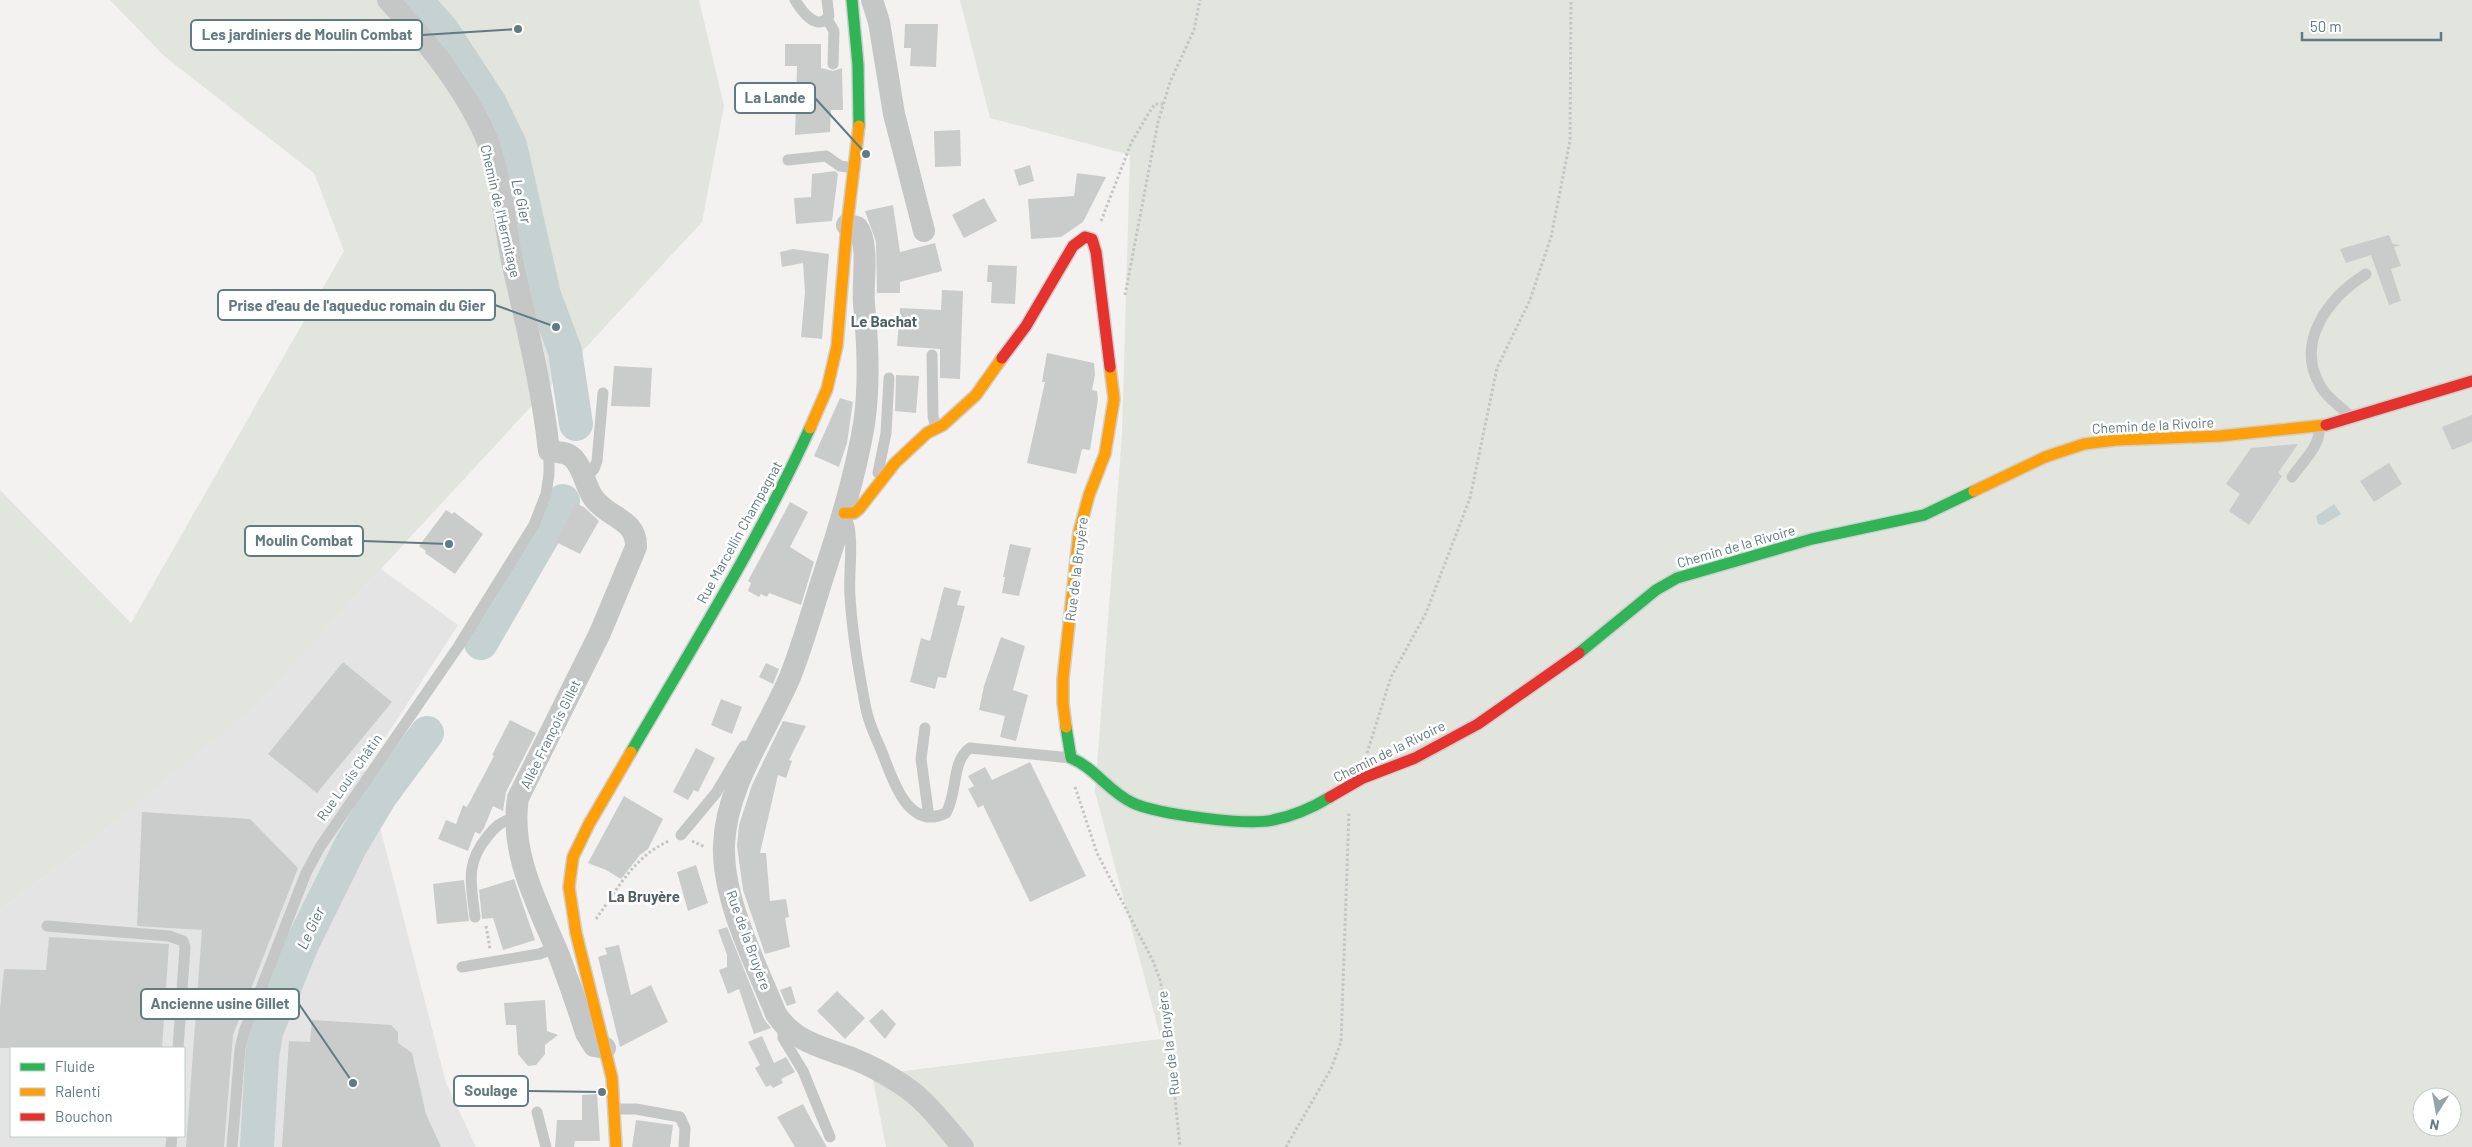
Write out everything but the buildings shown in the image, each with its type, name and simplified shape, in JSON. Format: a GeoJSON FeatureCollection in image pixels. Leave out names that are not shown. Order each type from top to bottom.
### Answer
{"type":"FeatureCollection","features":[{"type":"Feature","properties":{"kind":"street","name":"Chemin de l'Hermitage"},"geometry":{"type":"LineString","coordinates":[[388,0],[426,40],[454,78],[481,126],[495,167],[512,261],[532,345],[544,407],[549,451]]}},
{"type":"Feature","properties":{"kind":"street","name":"Rue Marcellin Champagnat"},"geometry":{"type":"LineString","coordinates":[[616,1147],[612,1078],[576,933],[568,887],[573,857],[580,841],[718,604],[797,456],[818,411],[833,368],[837,346],[847,225],[855,168],[859,98],[852,0]]}},
{"type":"Feature","properties":{"kind":"street"},"geometry":{"type":"LineString","coordinates":[[872,0],[879,22],[894,114],[924,230]]}},
{"type":"Feature","properties":{"kind":"street","name":"Rue de la Bruyère"},"geometry":{"type":"LineString","coordinates":[[847,225],[857,227],[862,238],[864,306],[868,347],[864,424],[844,513],[797,659],[778,703],[741,776],[729,814],[724,844],[729,888],[737,915],[776,1014],[784,1026],[809,1044],[854,1059],[899,1082],[922,1099],[963,1147]]}},
{"type":"Feature","properties":{"kind":"street"},"geometry":{"type":"LineString","coordinates":[[844,513],[854,513],[859,509],[896,463],[927,433],[976,396],[1002,362],[1073,246],[1085,236],[1092,239]]}},
{"type":"Feature","properties":{"kind":"street","name":"Rue de la Bruyère"},"geometry":{"type":"LineString","coordinates":[[1071,758],[1063,703],[1063,679],[1075,582],[1078,540],[1083,513],[1105,454],[1114,399],[1097,261],[1092,239]]}},
{"type":"Feature","properties":{"kind":"street","name":"Chemin de la Rivoire"},"geometry":{"type":"LineString","coordinates":[[1071,758],[1081,762],[1117,794],[1133,803],[1156,811],[1241,821],[1271,821],[1295,815],[1363,778],[1415,758],[1478,724],[1561,668],[1656,590],[1677,578],[1812,539],[1924,515],[2045,456],[2084,444],[2116,440],[2230,435],[2319,426],[2472,381]]}},
{"type":"Feature","properties":{"kind":"street","name":"Allée François Gillet"},"geometry":{"type":"LineString","coordinates":[[549,451],[565,453],[573,458],[594,500],[604,510],[629,526],[637,536],[636,547],[600,634],[518,798],[515,818],[517,837],[527,875],[590,1042],[594,1046],[605,1048]]}},
{"type":"Feature","properties":{"kind":"lane"},"geometry":{"type":"LineString","coordinates":[[795,0],[810,19],[818,22],[827,19]]}},
{"type":"Feature","properties":{"kind":"lane"},"geometry":{"type":"LineString","coordinates":[[827,0],[829,10],[827,19],[834,31],[833,64]]}},
{"type":"Feature","properties":{"kind":"lane"},"geometry":{"type":"LineString","coordinates":[[788,160],[826,156],[840,166],[855,168]]}},
{"type":"Feature","properties":{"kind":"lane"},"geometry":{"type":"LineString","coordinates":[[2350,418],[2321,387],[2310,358],[2311,346],[2318,325],[2333,302],[2349,285],[2366,274]]}},
{"type":"Feature","properties":{"kind":"lane"},"geometry":{"type":"LineString","coordinates":[[932,354],[933,416],[936,428]]}},
{"type":"Feature","properties":{"kind":"lane"},"geometry":{"type":"LineString","coordinates":[[882,480],[878,473],[886,433],[889,378]]}},
{"type":"Feature","properties":{"kind":"lane"},"geometry":{"type":"LineString","coordinates":[[584,478],[594,469],[597,461],[603,393]]}},
{"type":"Feature","properties":{"kind":"lane"},"geometry":{"type":"LineString","coordinates":[[2292,477],[2319,437],[2319,426]]}},
{"type":"Feature","properties":{"kind":"lane","name":"Rue Louis Châtin"},"geometry":{"type":"LineString","coordinates":[[232,1147],[240,1049],[244,1032],[306,873],[333,826],[458,646],[534,525],[546,494],[549,474],[549,451]]}},
{"type":"Feature","properties":{"kind":"lane"},"geometry":{"type":"LineString","coordinates":[[844,513],[848,519],[850,596],[866,711],[897,790],[907,804],[918,813],[929,817],[939,816],[946,812],[951,805],[960,760],[963,753],[970,748],[1071,758]]}},
{"type":"Feature","properties":{"kind":"lane"},"geometry":{"type":"LineString","coordinates":[[681,835],[716,793],[767,707],[771,702],[778,703]]}},
{"type":"Feature","properties":{"kind":"lane"},"geometry":{"type":"LineString","coordinates":[[925,728],[921,759],[929,817]]}},
{"type":"Feature","properties":{"kind":"lane"},"geometry":{"type":"LineString","coordinates":[[475,917],[470,879],[474,855],[502,822],[515,818]]}},
{"type":"Feature","properties":{"kind":"lane"},"geometry":{"type":"LineString","coordinates":[[47,926],[169,936],[183,940],[185,947],[178,1047]]}},
{"type":"Feature","properties":{"kind":"lane"},"geometry":{"type":"LineString","coordinates":[[462,967],[539,954],[555,948]]}},
{"type":"Feature","properties":{"kind":"lane","name":"Rue de la Bruyère"},"geometry":{"type":"LineString","coordinates":[[784,1026],[784,1038],[803,1071],[830,1137]]}},
{"type":"Feature","properties":{"kind":"lane"},"geometry":{"type":"LineString","coordinates":[[615,1109],[636,1109],[680,1117],[685,1128],[684,1147]]}},
{"type":"Feature","properties":{"kind":"lane"},"geometry":{"type":"LineString","coordinates":[[537,1112],[546,1147]]}},
{"type":"Feature","properties":{"kind":"path"},"geometry":{"type":"LineString","coordinates":[[1125,298],[1138,217],[1163,104],[1170,82],[1191,40],[1200,0]]}},
{"type":"Feature","properties":{"kind":"path"},"geometry":{"type":"LineString","coordinates":[[1363,778],[1363,765],[1391,677],[1426,613],[1470,498],[1497,368],[1530,300],[1551,237],[1570,141],[1571,0]]}},
{"type":"Feature","properties":{"kind":"path"},"geometry":{"type":"LineString","coordinates":[[1092,239],[1096,234],[1132,140],[1155,104],[1163,104]]}},
{"type":"Feature","properties":{"kind":"path","name":"Rue de la Bruyère"},"geometry":{"type":"LineString","coordinates":[[1071,758],[1074,785],[1097,853],[1153,961],[1160,980],[1166,1008],[1180,1147]]}},
{"type":"Feature","properties":{"kind":"path"},"geometry":{"type":"LineString","coordinates":[[1286,1147],[1332,1069],[1341,1042],[1348,787]]}},
{"type":"Feature","properties":{"kind":"path"},"geometry":{"type":"LineString","coordinates":[[576,933],[591,926],[624,879],[655,848],[681,835],[713,852]]}},
{"type":"Feature","properties":{"kind":"path"},"geometry":{"type":"LineString","coordinates":[[475,917],[486,922],[492,962]]}},
{"type":"Feature","properties":{"kind":"shaded area"},"geometry":{"type":"Polygon","coordinates":[[[110,0],[699,0],[724,106],[702,222],[254,706],[88,844],[0,910],[0,490],[131,623],[344,251],[314,173],[164,56],[110,0]]]}},
{"type":"Feature","properties":{"kind":"shaded area"},"geometry":{"type":"Polygon","coordinates":[[[960,0],[2472,0],[2472,1147],[886,1147],[872,1075],[1161,1039],[1095,792],[1122,434],[1130,155],[990,118],[960,0]]]}},
{"type":"Feature","properties":{"kind":"shaded area"},"geometry":{"type":"Polygon","coordinates":[[[2334,504],[2341,514],[2323,525],[2318,524],[2316,516],[2334,504]]]}},
{"type":"Feature","properties":{"kind":"shaded area"},"geometry":{"type":"Polygon","coordinates":[[[381,569],[458,625],[365,769],[446,1083],[476,1147],[0,1147],[0,910],[88,844],[253,706],[381,569]]]}},
{"type":"Feature","properties":{"kind":"waterway","name":"Le Gier"},"geometry":{"type":"LineString","coordinates":[[415,0],[442,30],[489,102],[510,145],[544,295],[565,351],[576,424]]}},
{"type":"Feature","properties":{"kind":"waterway","name":"Le Gier"},"geometry":{"type":"LineString","coordinates":[[481,643],[563,501]]}},
{"type":"Feature","properties":{"kind":"waterway","name":"Le Gier"},"geometry":{"type":"LineString","coordinates":[[257,1147],[262,1058],[266,1032],[303,942],[351,845],[381,795],[427,733]]}},
{"type":"Feature","properties":{"kind":"traffic: fast"},"geometry":{"type":"LineString","coordinates":[[852,0],[858,65],[859,126]]}},
{"type":"Feature","properties":{"kind":"traffic: fast"},"geometry":{"type":"LineString","coordinates":[[631,752],[747,552],[810,428]]}},
{"type":"Feature","properties":{"kind":"traffic: fast"},"geometry":{"type":"LineString","coordinates":[[1579,653],[1656,590],[1677,578],[1812,539],[1924,515],[1974,491]]}},
{"type":"Feature","properties":{"kind":"traffic: fast"},"geometry":{"type":"LineString","coordinates":[[1066,727],[1071,758],[1080,762],[1124,798],[1145,807],[1202,818],[1261,821],[1296,814],[1330,797]]}},
{"type":"Feature","properties":{"kind":"traffic: slow"},"geometry":{"type":"LineString","coordinates":[[810,428],[827,389],[837,346],[847,225],[859,126]]}},
{"type":"Feature","properties":{"kind":"traffic: slow"},"geometry":{"type":"LineString","coordinates":[[844,513],[854,513],[859,509],[895,463],[927,433],[943,425],[976,395],[1002,358]]}},
{"type":"Feature","properties":{"kind":"traffic: slow"},"geometry":{"type":"LineString","coordinates":[[1066,727],[1063,679],[1079,532],[1089,495],[1105,454],[1114,399],[1110,367]]}},
{"type":"Feature","properties":{"kind":"traffic: slow"},"geometry":{"type":"LineString","coordinates":[[1974,491],[2045,457],[2084,444],[2116,440],[2220,436],[2326,425]]}},
{"type":"Feature","properties":{"kind":"traffic: slow"},"geometry":{"type":"LineString","coordinates":[[616,1147],[612,1078],[576,933],[569,887],[573,857],[589,824],[631,752]]}},
{"type":"Feature","properties":{"kind":"traffic: jam"},"geometry":{"type":"LineString","coordinates":[[1002,358],[1026,326],[1073,246],[1085,237],[1092,239],[1096,252],[1110,367]]}},
{"type":"Feature","properties":{"kind":"traffic: jam"},"geometry":{"type":"LineString","coordinates":[[2326,425],[2472,381]]}},
{"type":"Feature","properties":{"kind":"traffic: jam"},"geometry":{"type":"LineString","coordinates":[[1330,797],[1363,778],[1415,758],[1478,724],[1579,653]]}},
{"type":"Feature","properties":{"kind":"place","name":"Les jardiniers de Moulin Combat"},"geometry":{"type":"Point","coordinates":[518,29]}},
{"type":"Feature","properties":{"kind":"place","name":"La Lande"},"geometry":{"type":"Point","coordinates":[866,154]}},
{"type":"Feature","properties":{"kind":"place","name":"Prise d'eau de l'aqueduc romain du Gier"},"geometry":{"type":"Point","coordinates":[556,327]}},
{"type":"Feature","properties":{"kind":"place","name":"Moulin Combat"},"geometry":{"type":"Point","coordinates":[449,544]}},
{"type":"Feature","properties":{"kind":"place","name":"Ancienne usine Gillet"},"geometry":{"type":"Point","coordinates":[353,1083]}},
{"type":"Feature","properties":{"kind":"place","name":"Soulage"},"geometry":{"type":"Point","coordinates":[602,1092]}},
{"type":"Feature","properties":{"kind":"district","name":"Le Bachat"},"geometry":{"type":"Point","coordinates":[884,321]}},
{"type":"Feature","properties":{"kind":"district","name":"La Bruyère"},"geometry":{"type":"Point","coordinates":[644,896]}}]}
